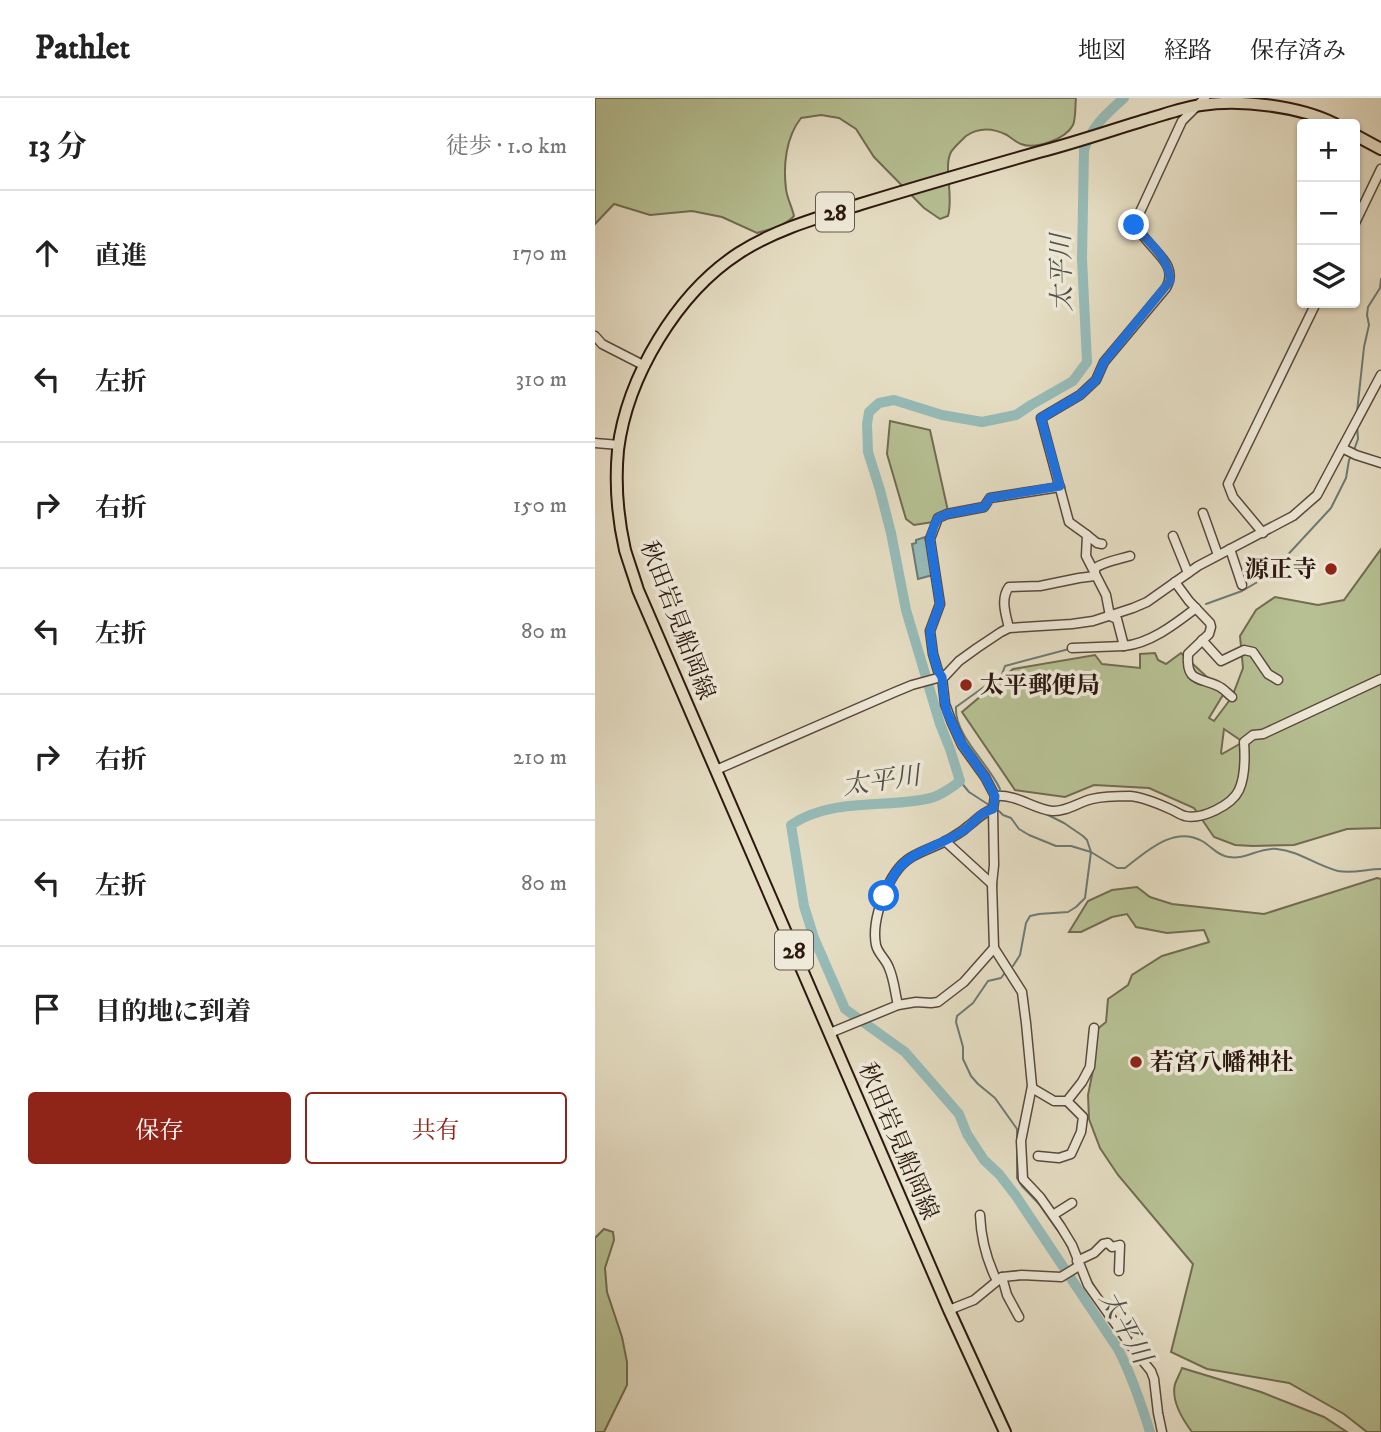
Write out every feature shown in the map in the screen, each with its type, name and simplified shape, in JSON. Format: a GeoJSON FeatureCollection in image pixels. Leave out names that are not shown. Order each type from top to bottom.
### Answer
{"type":"FeatureCollection","features":[{"type":"Feature","properties":{"kind":"main road","name":"秋田岩見船岡線"},"geometry":{"type":"LineString","coordinates":[[1005,1432],[949,1310],[638,590],[625,550],[617,489],[619,445],[632,396],[645,366],[670,323],[701,285],[739,253],[770,237],[869,201],[1079,141],[1201,102],[1265,102],[1320,119]]}},
{"type":"Feature","properties":{"kind":"main road"},"geometry":{"type":"LineString","coordinates":[[1360,138],[1381,149]]}},
{"type":"Feature","properties":{"kind":"street"},"geometry":{"type":"LineString","coordinates":[[1102,544],[1069,522],[1041,418],[1080,395],[1096,380],[1104,362],[1170,281],[1163,257],[1134,225],[1182,121],[1201,102]]}},
{"type":"Feature","properties":{"kind":"street"},"geometry":{"type":"LineString","coordinates":[[1360,213],[1381,169]]}},
{"type":"Feature","properties":{"kind":"street"},"geometry":{"type":"LineString","coordinates":[[1263,533],[1233,496],[1228,484],[1314,308]]}},
{"type":"Feature","properties":{"kind":"street"},"geometry":{"type":"LineString","coordinates":[[595,336],[610,349],[645,366]]}},
{"type":"Feature","properties":{"kind":"street"},"geometry":{"type":"LineString","coordinates":[[716,771],[915,685],[940,678],[949,673],[959,661],[1009,628],[1072,624],[1133,608],[1218,555],[1293,516],[1317,495],[1349,452],[1354,425],[1381,374]]}},
{"type":"Feature","properties":{"kind":"street"},"geometry":{"type":"LineString","coordinates":[[595,443],[619,445]]}},
{"type":"Feature","properties":{"kind":"street"},"geometry":{"type":"LineString","coordinates":[[1349,452],[1381,463]]}},
{"type":"Feature","properties":{"kind":"street"},"geometry":{"type":"LineString","coordinates":[[1060,486],[990,498],[984,507],[938,518],[930,539],[940,604],[930,631],[933,654],[952,723],[995,796],[992,884],[994,948],[1022,992],[1032,1088],[1021,1141],[1023,1179],[1053,1215],[1072,1245],[1077,1265],[1095,1295],[1151,1371],[1162,1432]]}},
{"type":"Feature","properties":{"kind":"street"},"geometry":{"type":"LineString","coordinates":[[1203,513],[1218,555]]}},
{"type":"Feature","properties":{"kind":"street"},"geometry":{"type":"LineString","coordinates":[[1087,535],[1086,555],[1106,595],[1110,616]]}},
{"type":"Feature","properties":{"kind":"street"},"geometry":{"type":"LineString","coordinates":[[1173,536],[1188,573]]}},
{"type":"Feature","properties":{"kind":"street"},"geometry":{"type":"LineString","coordinates":[[1230,549],[1242,585]]}},
{"type":"Feature","properties":{"kind":"street"},"geometry":{"type":"LineString","coordinates":[[1095,576],[1095,568],[1099,565],[1130,556]]}},
{"type":"Feature","properties":{"kind":"street"},"geometry":{"type":"LineString","coordinates":[[1009,628],[1004,599],[1009,587],[1041,586],[1095,576]]}},
{"type":"Feature","properties":{"kind":"street"},"geometry":{"type":"LineString","coordinates":[[1175,582],[1211,626],[1209,634],[1188,654],[1190,674],[1193,678],[1219,686],[1231,697]]}},
{"type":"Feature","properties":{"kind":"street"},"geometry":{"type":"LineString","coordinates":[[1072,648],[1140,643],[1196,608]]}},
{"type":"Feature","properties":{"kind":"street"},"geometry":{"type":"LineString","coordinates":[[1110,616],[1117,619],[1124,646]]}},
{"type":"Feature","properties":{"kind":"street"},"geometry":{"type":"LineString","coordinates":[[1202,640],[1221,661],[1244,650],[1253,652],[1268,674],[1279,680]]}},
{"type":"Feature","properties":{"kind":"street"},"geometry":{"type":"LineString","coordinates":[[995,796],[1003,795],[1051,811],[1092,799],[1129,796],[1184,816],[1203,817],[1219,809],[1238,792],[1243,771],[1244,742],[1253,735],[1263,734],[1381,680]]}},
{"type":"Feature","properties":{"kind":"street"},"geometry":{"type":"LineString","coordinates":[[898,1005],[890,970],[875,942],[878,915],[892,878],[910,858],[945,841],[967,828],[982,813],[993,809]]}},
{"type":"Feature","properties":{"kind":"street"},"geometry":{"type":"LineString","coordinates":[[945,841],[992,884]]}},
{"type":"Feature","properties":{"kind":"street"},"geometry":{"type":"LineString","coordinates":[[830,1033],[898,1005],[939,1002],[964,982],[994,948]]}},
{"type":"Feature","properties":{"kind":"street"},"geometry":{"type":"LineString","coordinates":[[1067,1101],[1090,1067],[1094,1028]]}},
{"type":"Feature","properties":{"kind":"street"},"geometry":{"type":"LineString","coordinates":[[1032,1088],[1054,1101],[1067,1101],[1083,1117],[1071,1154],[1059,1158],[1038,1156]]}},
{"type":"Feature","properties":{"kind":"street"},"geometry":{"type":"LineString","coordinates":[[1053,1215],[1072,1203]]}},
{"type":"Feature","properties":{"kind":"street"},"geometry":{"type":"LineString","coordinates":[[980,1215],[980,1235],[985,1252],[1019,1317]]}},
{"type":"Feature","properties":{"kind":"street"},"geometry":{"type":"LineString","coordinates":[[949,1310],[974,1300],[1000,1279],[1022,1275],[1061,1277],[1105,1243],[1112,1247],[1120,1245],[1119,1271]]}},
{"type":"Feature","properties":{"kind":"green space"},"geometry":{"type":"Polygon","coordinates":[[[595,98],[1076,98],[1073,125],[1064,135],[1050,142],[1027,145],[991,130],[976,131],[966,136],[949,158],[950,208],[948,216],[940,219],[924,208],[874,157],[856,129],[839,118],[821,115],[801,118],[789,142],[785,161],[787,196],[794,216],[782,225],[757,233],[722,217],[692,211],[650,215],[614,204],[595,224],[595,98]]]}},
{"type":"Feature","properties":{"kind":"green space"},"geometry":{"type":"Polygon","coordinates":[[[890,421],[930,430],[948,511],[933,522],[914,525],[906,519],[887,454],[890,421]]]}},
{"type":"Feature","properties":{"kind":"green space"},"geometry":{"type":"Polygon","coordinates":[[[1381,549],[1381,828],[1347,829],[1294,845],[1235,845],[1214,837],[1194,808],[1149,788],[1094,785],[1065,797],[1015,790],[962,712],[1013,669],[1095,655],[1102,664],[1140,668],[1140,654],[1155,653],[1158,660],[1166,664],[1181,653],[1226,690],[1209,718],[1214,721],[1232,697],[1243,668],[1240,636],[1256,610],[1275,597],[1318,605],[1344,600],[1381,549]],[[1224,729],[1221,753],[1222,754],[1243,742],[1224,729]]]}},
{"type":"Feature","properties":{"kind":"green space"},"geometry":{"type":"Polygon","coordinates":[[[1377,878],[1381,879],[1381,1432],[1367,1432],[1344,1414],[1289,1383],[1207,1369],[1171,1352],[1193,1264],[1118,1175],[1100,1148],[1089,1119],[1088,1095],[1094,1065],[1095,1031],[1106,1022],[1108,999],[1128,985],[1132,975],[1162,956],[1209,942],[1204,930],[1167,933],[1136,927],[1127,914],[1112,917],[1081,932],[1069,932],[1088,901],[1112,890],[1137,887],[1150,897],[1172,904],[1264,914],[1377,878]]]}},
{"type":"Feature","properties":{"kind":"green space"},"geometry":{"type":"Polygon","coordinates":[[[604,1229],[613,1232],[614,1240],[605,1268],[607,1292],[622,1337],[627,1362],[627,1385],[604,1432],[595,1432],[595,1238],[604,1229]]]}},
{"type":"Feature","properties":{"kind":"green space"},"geometry":{"type":"Polygon","coordinates":[[[1182,1368],[1261,1392],[1324,1417],[1347,1432],[1192,1432],[1175,1397],[1175,1384],[1182,1368]]]}},
{"type":"Feature","properties":{"kind":"water"},"geometry":{"type":"Polygon","coordinates":[[[925,537],[933,575],[918,579],[912,544],[925,537]]]}},
{"type":"Feature","properties":{"kind":"waterway","name":"太平川"},"geometry":{"type":"LineString","coordinates":[[1124,98],[1105,115],[1084,150],[1082,259],[1087,362],[1073,381],[1016,415],[982,422],[942,415],[894,400],[879,403],[869,412],[868,452],[891,533],[906,610],[960,781],[931,798],[839,807],[806,816],[791,825],[804,906],[814,938],[845,1009],[905,1052],[959,1114],[967,1134],[984,1160],[1016,1196],[1118,1349],[1128,1369],[1150,1432]]}},
{"type":"Feature","properties":{"kind":"waterway"},"geometry":{"type":"LineString","coordinates":[[1357,412],[1369,325],[1368,307],[1380,288],[1381,279]]}},
{"type":"Feature","properties":{"kind":"waterway"},"geometry":{"type":"LineString","coordinates":[[1354,450],[1358,439],[1357,425]]}},
{"type":"Feature","properties":{"kind":"waterway"},"geometry":{"type":"LineString","coordinates":[[1206,604],[1242,591],[1261,580],[1282,561],[1331,508],[1346,478],[1352,455]]}},
{"type":"Feature","properties":{"kind":"waterway"},"geometry":{"type":"LineString","coordinates":[[1000,789],[960,728],[956,707],[1002,674],[1005,666],[1069,649]]}},
{"type":"Feature","properties":{"kind":"waterway"},"geometry":{"type":"LineString","coordinates":[[960,781],[969,792],[989,805]]}},
{"type":"Feature","properties":{"kind":"waterway"},"geometry":{"type":"LineString","coordinates":[[999,811],[1029,835],[1056,846],[1071,846],[1091,852],[1117,868],[1125,868],[1161,842],[1181,836],[1202,841],[1218,853],[1229,857],[1277,849],[1338,871],[1381,869]]}},
{"type":"Feature","properties":{"kind":"waterway"},"geometry":{"type":"LineString","coordinates":[[1013,966],[1020,955],[1026,923],[1030,916],[1068,912],[1085,898],[1091,852],[1087,840],[1064,823],[1042,812]]}},
{"type":"Feature","properties":{"kind":"waterway"},"geometry":{"type":"LineString","coordinates":[[1004,974],[1001,978],[988,981],[973,1003],[957,1016],[963,1059],[971,1076],[995,1098],[1017,1129],[1017,1178],[1039,1204],[1070,1251]]}},
{"type":"Feature","properties":{"kind":"waterway"},"geometry":{"type":"LineString","coordinates":[[1089,1277],[1095,1288]]}},
{"type":"Feature","properties":{"kind":"place","name":"源正寺"},"geometry":{"type":"Point","coordinates":[1331,569]}},
{"type":"Feature","properties":{"kind":"place","name":"太平郵便局"},"geometry":{"type":"Point","coordinates":[966,685]}},
{"type":"Feature","properties":{"kind":"place","name":"若宮八幡神社"},"geometry":{"type":"Point","coordinates":[1136,1062]}},
{"type":"Feature","properties":{"kind":"route"},"geometry":{"type":"LineString","coordinates":[[884,896],[900,866],[967,828],[982,813],[993,809],[995,796],[962,744],[947,712],[942,677],[933,654],[930,631],[940,604],[930,539],[934,526],[938,518],[984,507],[990,498],[1060,486],[1041,418],[1080,395],[1096,380],[1104,362],[1170,281],[1163,257],[1134,225]]}}]}
